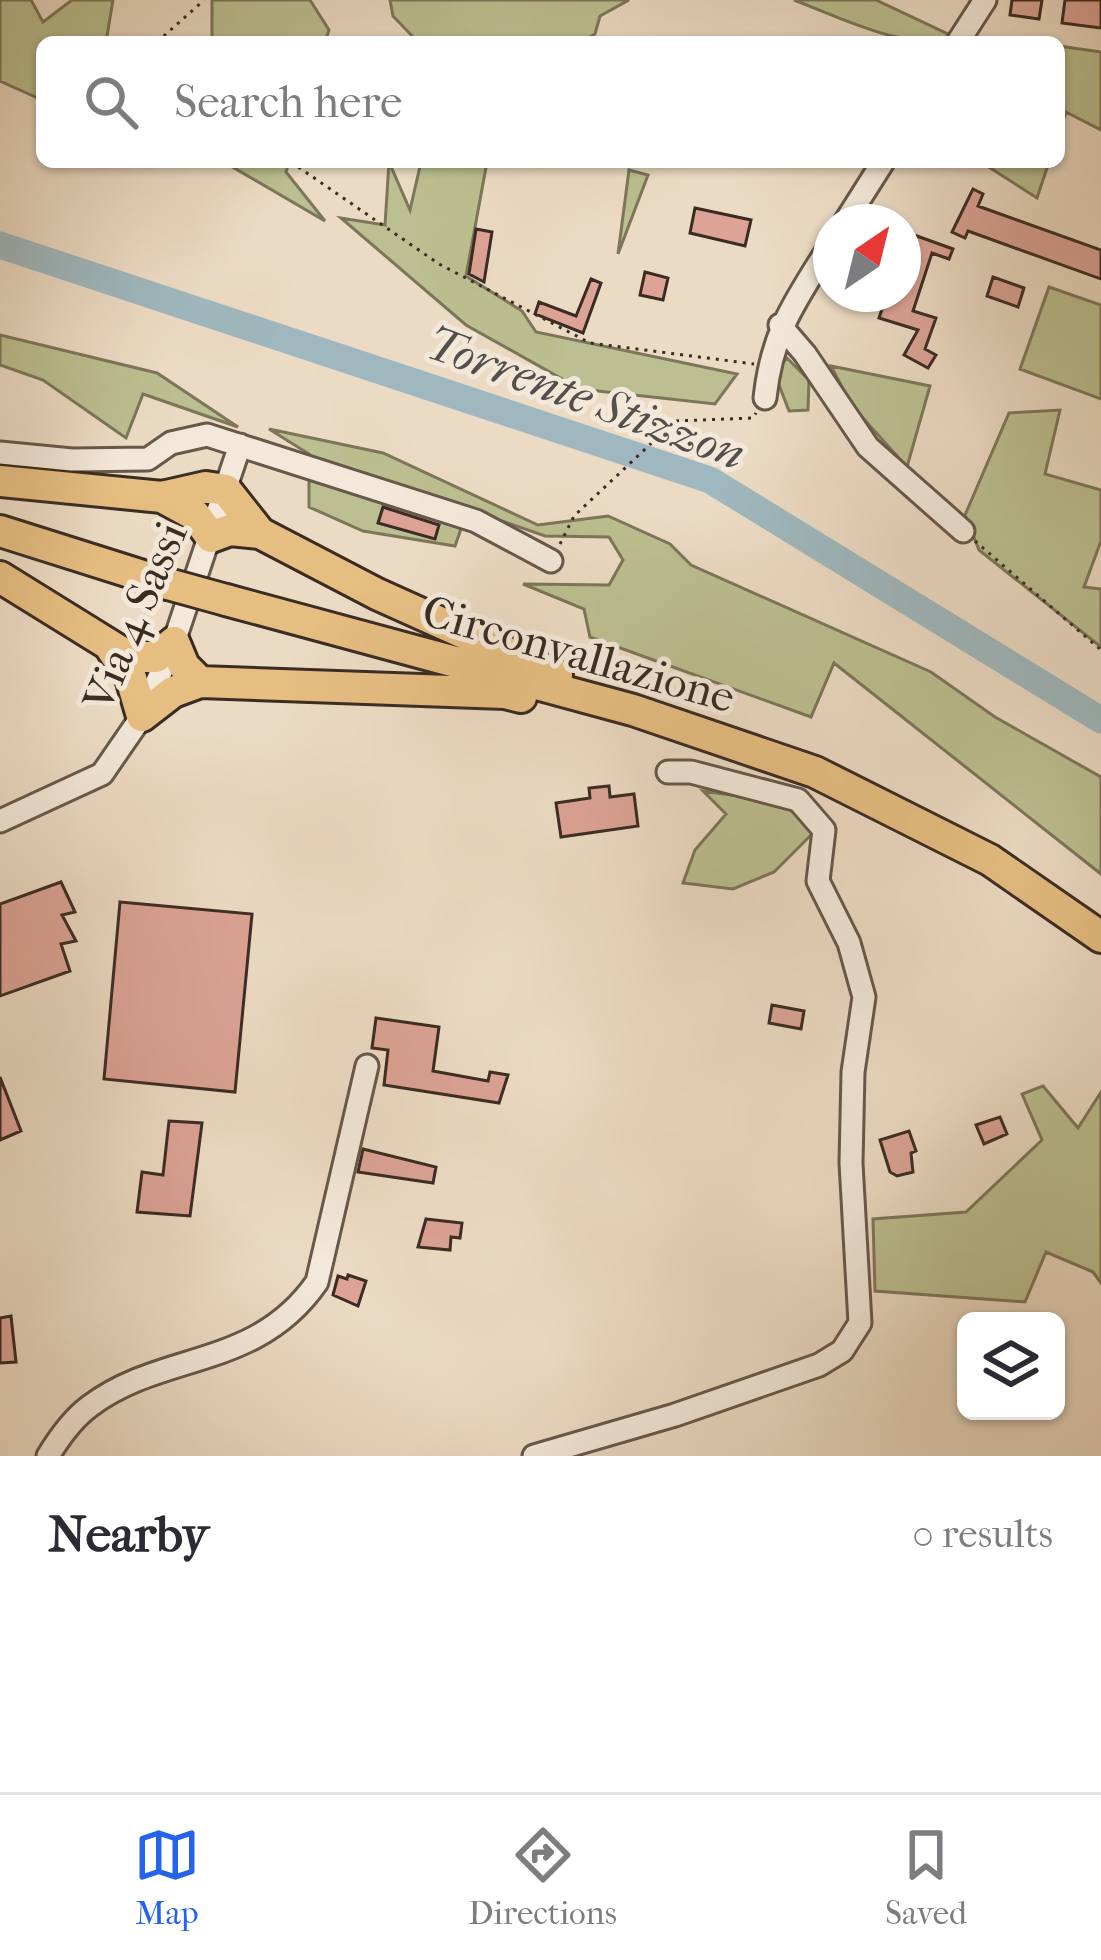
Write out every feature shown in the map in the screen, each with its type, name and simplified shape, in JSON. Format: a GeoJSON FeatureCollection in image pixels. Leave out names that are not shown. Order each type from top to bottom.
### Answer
{"type":"FeatureCollection","features":[{"type":"Feature","properties":{"kind":"highway"},"geometry":{"type":"LineString","coordinates":[[0,481],[162,497],[206,487],[226,490],[260,533]]}},
{"type":"Feature","properties":{"kind":"highway"},"geometry":{"type":"LineString","coordinates":[[111,648],[130,678],[142,716],[173,692],[200,682],[505,693],[572,709],[596,700],[584,686],[377,594],[260,533],[230,530],[211,537],[195,515],[162,497]]}},
{"type":"Feature","properties":{"kind":"highway","name":"Circonvallazione"},"geometry":{"type":"LineString","coordinates":[[0,531],[168,584],[596,700],[744,746],[857,791],[991,860],[1101,937]]}},
{"type":"Feature","properties":{"kind":"highway"},"geometry":{"type":"LineString","coordinates":[[0,577],[111,648],[142,659],[156,657],[174,642],[184,666],[200,682]]}},
{"type":"Feature","properties":{"kind":"street"},"geometry":{"type":"LineString","coordinates":[[962,36],[985,0]]}},
{"type":"Feature","properties":{"kind":"street"},"geometry":{"type":"LineString","coordinates":[[856,204],[879,168]]}},
{"type":"Feature","properties":{"kind":"street"},"geometry":{"type":"LineString","coordinates":[[765,398],[780,326],[813,273]]}},
{"type":"Feature","properties":{"kind":"street"},"geometry":{"type":"LineString","coordinates":[[780,326],[805,354],[868,447],[963,531]]}},
{"type":"Feature","properties":{"kind":"street"},"geometry":{"type":"LineString","coordinates":[[0,453],[72,460],[148,459],[171,443],[207,436],[476,521],[551,561]]}},
{"type":"Feature","properties":{"kind":"street","name":"Via 4 Sassi"},"geometry":{"type":"LineString","coordinates":[[0,821],[102,774],[142,716],[174,642],[240,446]]}},
{"type":"Feature","properties":{"kind":"street"},"geometry":{"type":"LineString","coordinates":[[534,1456],[819,1366],[842,1351],[860,1323],[852,1117],[853,1072],[865,997],[848,943],[818,881],[824,830],[798,800],[691,772],[668,772]]}},
{"type":"Feature","properties":{"kind":"street"},"geometry":{"type":"LineString","coordinates":[[48,1456],[90,1406],[127,1385],[251,1340],[298,1309],[317,1282],[367,1066]]}},
{"type":"Feature","properties":{"kind":"path"},"geometry":{"type":"LineString","coordinates":[[164,36],[204,0]]}},
{"type":"Feature","properties":{"kind":"path"},"geometry":{"type":"LineString","coordinates":[[300,168],[439,264],[590,343],[768,366]]}},
{"type":"Feature","properties":{"kind":"path"},"geometry":{"type":"LineString","coordinates":[[551,561],[574,517],[674,421],[753,418],[765,398]]}},
{"type":"Feature","properties":{"kind":"path"},"geometry":{"type":"LineString","coordinates":[[963,531],[1101,650]]}},
{"type":"Feature","properties":{"kind":"green space"},"geometry":{"type":"Polygon","coordinates":[[[0,0],[31,0],[43,22],[72,0],[113,0],[107,36],[36,36],[36,97],[0,81],[0,0]]]}},
{"type":"Feature","properties":{"kind":"green space"},"geometry":{"type":"Polygon","coordinates":[[[212,0],[310,0],[329,30],[327,36],[212,36],[212,0]]]}},
{"type":"Feature","properties":{"kind":"green space"},"geometry":{"type":"Polygon","coordinates":[[[390,0],[629,0],[600,16],[592,36],[412,36],[393,16],[390,0]]]}},
{"type":"Feature","properties":{"kind":"green space"},"geometry":{"type":"Polygon","coordinates":[[[794,0],[876,0],[950,35],[892,36],[794,0]]]}},
{"type":"Feature","properties":{"kind":"green space"},"geometry":{"type":"Polygon","coordinates":[[[1065,47],[1101,52],[1101,130],[1066,112],[1065,47]]]}},
{"type":"Feature","properties":{"kind":"green space"},"geometry":{"type":"Polygon","coordinates":[[[234,168],[287,168],[325,221],[234,168]]]}},
{"type":"Feature","properties":{"kind":"green space"},"geometry":{"type":"Polygon","coordinates":[[[389,168],[410,210],[420,168],[486,168],[466,276],[522,311],[536,332],[737,374],[715,404],[580,389],[466,325],[341,218],[385,225],[389,168]]]}},
{"type":"Feature","properties":{"kind":"green space"},"geometry":{"type":"Polygon","coordinates":[[[990,168],[1047,168],[1037,198],[990,168]]]}},
{"type":"Feature","properties":{"kind":"green space"},"geometry":{"type":"Polygon","coordinates":[[[629,170],[648,175],[618,254],[629,170]]]}},
{"type":"Feature","properties":{"kind":"green space"},"geometry":{"type":"Polygon","coordinates":[[[1049,287],[1101,305],[1101,399],[1020,369],[1049,287]]]}},
{"type":"Feature","properties":{"kind":"green space"},"geometry":{"type":"Polygon","coordinates":[[[0,335],[157,373],[238,427],[143,394],[126,438],[43,380],[0,365],[0,335]]]}},
{"type":"Feature","properties":{"kind":"green space"},"geometry":{"type":"Polygon","coordinates":[[[787,358],[809,380],[808,410],[789,411],[774,372],[787,358]]]}},
{"type":"Feature","properties":{"kind":"green space"},"geometry":{"type":"Polygon","coordinates":[[[831,366],[930,386],[907,467],[852,406],[831,366]]]}},
{"type":"Feature","properties":{"kind":"green space"},"geometry":{"type":"Polygon","coordinates":[[[1060,410],[1045,474],[1101,490],[1101,541],[1084,587],[1101,589],[1101,647],[979,550],[965,515],[1009,413],[1060,410]]]}},
{"type":"Feature","properties":{"kind":"green space"},"geometry":{"type":"Polygon","coordinates":[[[269,429],[383,453],[538,525],[608,516],[670,544],[691,565],[931,672],[995,717],[1101,777],[1101,874],[834,663],[811,717],[590,637],[584,609],[523,584],[609,585],[623,560],[609,537],[545,536],[468,509],[455,546],[363,531],[309,507],[309,454],[269,429]]]}},
{"type":"Feature","properties":{"kind":"green space"},"geometry":{"type":"Polygon","coordinates":[[[703,791],[786,803],[813,833],[774,872],[733,889],[683,883],[695,850],[726,814],[703,791]]]}},
{"type":"Feature","properties":{"kind":"green space"},"geometry":{"type":"Polygon","coordinates":[[[1043,1086],[1078,1128],[1101,1092],[1101,1283],[1093,1272],[1046,1252],[1025,1302],[875,1291],[873,1219],[966,1212],[1042,1140],[1022,1094],[1043,1086]]]}},
{"type":"Feature","properties":{"kind":"building"},"geometry":{"type":"Polygon","coordinates":[[[1012,0],[1042,0],[1039,19],[1010,15],[1012,0]]]}},
{"type":"Feature","properties":{"kind":"building"},"geometry":{"type":"Polygon","coordinates":[[[1065,0],[1101,0],[1101,28],[1062,23],[1065,0]]]}},
{"type":"Feature","properties":{"kind":"building"},"geometry":{"type":"Polygon","coordinates":[[[973,189],[983,194],[978,206],[1101,250],[1101,279],[968,231],[965,238],[952,232],[973,189]]]}},
{"type":"Feature","properties":{"kind":"building"},"geometry":{"type":"Polygon","coordinates":[[[695,208],[751,220],[745,246],[690,233],[695,208]]]}},
{"type":"Feature","properties":{"kind":"building"},"geometry":{"type":"Polygon","coordinates":[[[476,229],[492,232],[484,282],[469,274],[476,229]]]}},
{"type":"Feature","properties":{"kind":"building"},"geometry":{"type":"Polygon","coordinates":[[[921,237],[953,249],[949,259],[932,253],[921,287],[921,237]]]}},
{"type":"Feature","properties":{"kind":"building"},"geometry":{"type":"Polygon","coordinates":[[[645,272],[668,278],[663,300],[640,295],[645,272]]]}},
{"type":"Feature","properties":{"kind":"building"},"geometry":{"type":"Polygon","coordinates":[[[993,277],[1024,288],[1018,307],[987,296],[993,277]]]}},
{"type":"Feature","properties":{"kind":"building"},"geometry":{"type":"Polygon","coordinates":[[[591,279],[601,283],[583,333],[535,314],[539,302],[576,316],[591,279]]]}},
{"type":"Feature","properties":{"kind":"building"},"geometry":{"type":"Polygon","coordinates":[[[881,312],[916,312],[936,318],[925,349],[936,355],[928,368],[904,355],[918,330],[879,318],[881,312]]]}},
{"type":"Feature","properties":{"kind":"building"},"geometry":{"type":"Polygon","coordinates":[[[383,507],[439,525],[435,539],[378,523],[383,507]]]}},
{"type":"Feature","properties":{"kind":"building"},"geometry":{"type":"Polygon","coordinates":[[[609,786],[610,797],[634,794],[638,826],[561,837],[556,803],[590,798],[589,788],[609,786]]]}},
{"type":"Feature","properties":{"kind":"building"},"geometry":{"type":"Polygon","coordinates":[[[61,882],[75,912],[62,915],[76,941],[61,944],[70,971],[0,996],[0,904],[61,882]]]}},
{"type":"Feature","properties":{"kind":"building"},"geometry":{"type":"Polygon","coordinates":[[[120,902],[252,914],[235,1092],[104,1079],[120,902]]]}},
{"type":"Feature","properties":{"kind":"building"},"geometry":{"type":"Polygon","coordinates":[[[772,1005],[804,1011],[801,1029],[769,1023],[772,1005]]]}},
{"type":"Feature","properties":{"kind":"building"},"geometry":{"type":"Polygon","coordinates":[[[376,1018],[439,1027],[433,1071],[488,1081],[490,1072],[508,1075],[499,1103],[384,1085],[388,1050],[372,1048],[376,1018]]]}},
{"type":"Feature","properties":{"kind":"building"},"geometry":{"type":"Polygon","coordinates":[[[0,1077],[21,1131],[0,1140],[0,1077]]]}},
{"type":"Feature","properties":{"kind":"building"},"geometry":{"type":"Polygon","coordinates":[[[1000,1117],[1007,1134],[984,1144],[976,1125],[1000,1117]]]}},
{"type":"Feature","properties":{"kind":"building"},"geometry":{"type":"Polygon","coordinates":[[[169,1121],[202,1123],[190,1216],[137,1212],[142,1172],[163,1175],[169,1121]]]}},
{"type":"Feature","properties":{"kind":"building"},"geometry":{"type":"Polygon","coordinates":[[[909,1131],[916,1151],[911,1153],[913,1172],[897,1176],[890,1172],[880,1140],[909,1131]]]}},
{"type":"Feature","properties":{"kind":"building"},"geometry":{"type":"Polygon","coordinates":[[[363,1149],[436,1167],[433,1183],[358,1172],[363,1149]]]}},
{"type":"Feature","properties":{"kind":"building"},"geometry":{"type":"Polygon","coordinates":[[[426,1219],[462,1223],[460,1238],[451,1237],[450,1250],[418,1247],[426,1219]]]}},
{"type":"Feature","properties":{"kind":"building"},"geometry":{"type":"Polygon","coordinates":[[[348,1275],[366,1281],[358,1306],[333,1295],[338,1276],[347,1279],[348,1275]]]}},
{"type":"Feature","properties":{"kind":"building"},"geometry":{"type":"Polygon","coordinates":[[[11,1316],[16,1362],[0,1363],[0,1318],[11,1316]]]}},
{"type":"Feature","properties":{"kind":"waterway","name":"Torrente Stizzon"},"geometry":{"type":"LineString","coordinates":[[0,245],[710,480],[1101,720]]}}]}
